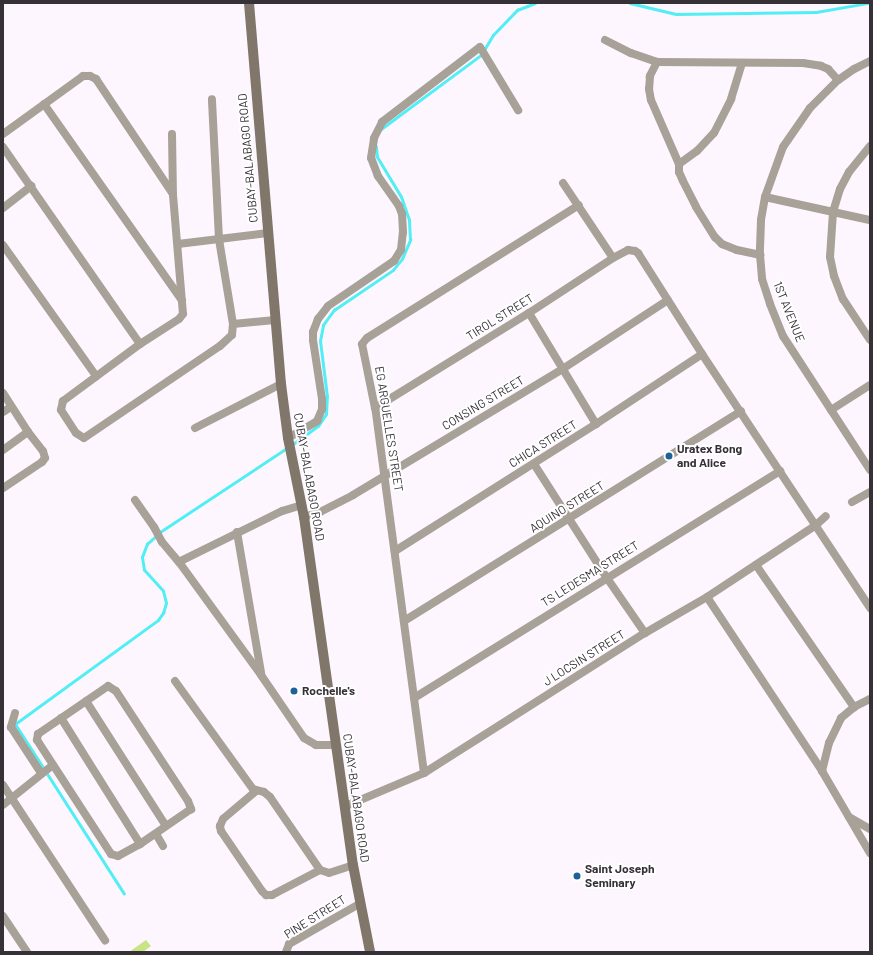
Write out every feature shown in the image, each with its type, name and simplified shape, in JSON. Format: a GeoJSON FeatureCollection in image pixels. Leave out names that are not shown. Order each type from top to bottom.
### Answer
{"type":"FeatureCollection","features":[{"type":"Feature","properties":{"kind":"main road","name":"CUBAY-BALABAGO ROAD"},"geometry":{"type":"LineString","coordinates":[[249,3],[267,233],[281,384],[289,441],[304,517],[359,904],[370,952]]}},
{"type":"Feature","properties":{"kind":"street"},"geometry":{"type":"LineString","coordinates":[[605,40],[631,53],[657,62],[742,64],[793,63],[821,66],[828,69],[838,80]]}},
{"type":"Feature","properties":{"kind":"street"},"geometry":{"type":"LineString","coordinates":[[289,441],[317,421],[322,409],[313,332],[318,319],[328,306],[394,261],[401,250],[404,232],[402,214],[399,206],[378,176],[371,158],[377,130],[387,117],[480,47],[518,110]]}},
{"type":"Feature","properties":{"kind":"street","name":"1ST AVENUE"},"geometry":{"type":"LineString","coordinates":[[870,61],[854,69],[838,80],[810,108],[794,128],[783,147],[765,197],[760,255],[762,279],[783,336],[797,361],[870,470]]}},
{"type":"Feature","properties":{"kind":"street"},"geometry":{"type":"LineString","coordinates":[[657,62],[650,76],[650,94],[679,164],[678,172],[682,181],[715,237],[729,248],[760,255]]}},
{"type":"Feature","properties":{"kind":"street"},"geometry":{"type":"LineString","coordinates":[[679,164],[696,151],[714,133],[731,99],[742,64]]}},
{"type":"Feature","properties":{"kind":"street"},"geometry":{"type":"LineString","coordinates":[[3,134],[83,76],[90,76],[96,79],[174,195]]}},
{"type":"Feature","properties":{"kind":"street"},"geometry":{"type":"LineString","coordinates":[[172,134],[174,195],[183,314],[179,319],[140,344],[66,398],[61,405],[61,410],[76,432],[84,438],[220,346],[232,335],[233,324],[219,239],[212,99]]}},
{"type":"Feature","properties":{"kind":"street"},"geometry":{"type":"LineString","coordinates":[[44,104],[182,300]]}},
{"type":"Feature","properties":{"kind":"street"},"geometry":{"type":"LineString","coordinates":[[3,146],[140,344]]}},
{"type":"Feature","properties":{"kind":"street"},"geometry":{"type":"LineString","coordinates":[[870,146],[849,172],[840,189],[833,212],[830,257],[834,276],[843,299],[870,340]]}},
{"type":"Feature","properties":{"kind":"street"},"geometry":{"type":"LineString","coordinates":[[563,183],[613,258]]}},
{"type":"Feature","properties":{"kind":"street"},"geometry":{"type":"LineString","coordinates":[[3,208],[32,186]]}},
{"type":"Feature","properties":{"kind":"street"},"geometry":{"type":"LineString","coordinates":[[765,197],[870,220]]}},
{"type":"Feature","properties":{"kind":"street","name":"EG ARGUELLES STREET"},"geometry":{"type":"LineString","coordinates":[[424,773],[375,408],[362,344],[364,340],[579,205]]}},
{"type":"Feature","properties":{"kind":"street"},"geometry":{"type":"LineString","coordinates":[[178,244],[267,233]]}},
{"type":"Feature","properties":{"kind":"street"},"geometry":{"type":"LineString","coordinates":[[3,245],[96,376]]}},
{"type":"Feature","properties":{"kind":"street","name":"TIROL STREET"},"geometry":{"type":"LineString","coordinates":[[375,408],[628,250],[638,253],[668,300]]}},
{"type":"Feature","properties":{"kind":"street"},"geometry":{"type":"LineString","coordinates":[[668,300],[870,608]]}},
{"type":"Feature","properties":{"kind":"street","name":"CONSING STREET"},"geometry":{"type":"LineString","coordinates":[[304,517],[320,512],[384,476],[564,368],[668,300]]}},
{"type":"Feature","properties":{"kind":"street"},"geometry":{"type":"LineString","coordinates":[[529,313],[564,368],[596,424]]}},
{"type":"Feature","properties":{"kind":"street"},"geometry":{"type":"LineString","coordinates":[[233,324],[275,320]]}},
{"type":"Feature","properties":{"kind":"street","name":"CHICA STREET"},"geometry":{"type":"LineString","coordinates":[[395,551],[534,464],[702,354]]}},
{"type":"Feature","properties":{"kind":"street"},"geometry":{"type":"LineString","coordinates":[[195,428],[281,384]]}},
{"type":"Feature","properties":{"kind":"street"},"geometry":{"type":"LineString","coordinates":[[831,410],[870,385]]}},
{"type":"Feature","properties":{"kind":"street"},"geometry":{"type":"LineString","coordinates":[[3,393],[28,432],[43,451],[45,458],[42,462],[3,488]]}},
{"type":"Feature","properties":{"kind":"street"},"geometry":{"type":"LineString","coordinates":[[3,412],[11,407]]}},
{"type":"Feature","properties":{"kind":"street","name":"AQUINO STREET"},"geometry":{"type":"LineString","coordinates":[[404,621],[741,411]]}},
{"type":"Feature","properties":{"kind":"street"},"geometry":{"type":"LineString","coordinates":[[3,450],[28,432]]}},
{"type":"Feature","properties":{"kind":"street"},"geometry":{"type":"LineString","coordinates":[[534,464],[607,578],[645,633]]}},
{"type":"Feature","properties":{"kind":"street","name":"TS LEDESMA STREET"},"geometry":{"type":"LineString","coordinates":[[414,698],[780,471]]}},
{"type":"Feature","properties":{"kind":"street"},"geometry":{"type":"LineString","coordinates":[[852,502],[870,492]]}},
{"type":"Feature","properties":{"kind":"street"},"geometry":{"type":"LineString","coordinates":[[135,500],[162,542],[179,562],[261,675],[301,735],[308,742],[316,745],[336,746]]}},
{"type":"Feature","properties":{"kind":"street"},"geometry":{"type":"LineString","coordinates":[[179,562],[282,511],[302,505]]}},
{"type":"Feature","properties":{"kind":"street","name":"J LOCSIN STREET"},"geometry":{"type":"LineString","coordinates":[[346,806],[424,773],[645,633],[707,597],[816,525],[826,516]]}},
{"type":"Feature","properties":{"kind":"street"},"geometry":{"type":"LineString","coordinates":[[237,532],[261,675]]}},
{"type":"Feature","properties":{"kind":"street"},"geometry":{"type":"LineString","coordinates":[[756,565],[854,707]]}},
{"type":"Feature","properties":{"kind":"street"},"geometry":{"type":"LineString","coordinates":[[707,597],[822,771],[870,853]]}},
{"type":"Feature","properties":{"kind":"street"},"geometry":{"type":"LineString","coordinates":[[175,681],[253,790],[264,792],[270,797],[320,870]]}},
{"type":"Feature","properties":{"kind":"street"},"geometry":{"type":"LineString","coordinates":[[15,713],[11,727],[111,854],[118,856],[140,844],[191,809],[188,801],[112,687],[107,686],[37,736],[46,770]]}},
{"type":"Feature","properties":{"kind":"street"},"geometry":{"type":"LineString","coordinates":[[822,771],[825,756],[841,718],[854,707],[870,699]]}},
{"type":"Feature","properties":{"kind":"street"},"geometry":{"type":"LineString","coordinates":[[86,701],[166,826]]}},
{"type":"Feature","properties":{"kind":"street"},"geometry":{"type":"LineString","coordinates":[[61,718],[140,844]]}},
{"type":"Feature","properties":{"kind":"street"},"geometry":{"type":"LineString","coordinates":[[3,805],[46,770]]}},
{"type":"Feature","properties":{"kind":"street"},"geometry":{"type":"LineString","coordinates":[[3,785],[105,940]]}},
{"type":"Feature","properties":{"kind":"street"},"geometry":{"type":"LineString","coordinates":[[256,791],[223,819],[220,826],[221,831],[266,895],[272,895],[320,870],[329,872],[353,865]]}},
{"type":"Feature","properties":{"kind":"street"},"geometry":{"type":"LineString","coordinates":[[847,816],[870,829]]}},
{"type":"Feature","properties":{"kind":"street"},"geometry":{"type":"LineString","coordinates":[[156,834],[163,846]]}},
{"type":"Feature","properties":{"kind":"street","name":"PINE STREET"},"geometry":{"type":"LineString","coordinates":[[286,952],[289,944],[359,904]]}},
{"type":"Feature","properties":{"kind":"street"},"geometry":{"type":"LineString","coordinates":[[3,916],[27,952]]}},
{"type":"Feature","properties":{"kind":"green space"},"geometry":{"type":"Polygon","coordinates":[[[146,940],[151,946],[143,952],[129,952],[146,940]]]}},
{"type":"Feature","properties":{"kind":"waterway"},"geometry":{"type":"LineString","coordinates":[[381,129],[481,55],[493,35],[517,10],[535,3]]}},
{"type":"Feature","properties":{"kind":"waterway"},"geometry":{"type":"LineString","coordinates":[[630,3],[676,14],[816,12],[868,3]]}},
{"type":"Feature","properties":{"kind":"waterway"},"geometry":{"type":"LineString","coordinates":[[293,444],[318,426],[326,414],[327,397],[320,341],[323,325],[334,310],[393,270],[402,259],[410,240],[409,220],[401,197],[377,157],[376,147]]}},
{"type":"Feature","properties":{"kind":"waterway"},"geometry":{"type":"LineString","coordinates":[[160,532],[287,448]]}},
{"type":"Feature","properties":{"kind":"waterway"},"geometry":{"type":"LineString","coordinates":[[124,894],[15,724],[158,620],[163,613],[166,603],[163,591],[144,570],[142,557],[147,544],[156,536]]}},
{"type":"Feature","properties":{"kind":"place","name":"Uratex Bong and Alice"},"geometry":{"type":"Point","coordinates":[669,456]}},
{"type":"Feature","properties":{"kind":"place","name":"Rochelle's"},"geometry":{"type":"Point","coordinates":[294,691]}},
{"type":"Feature","properties":{"kind":"place","name":"Saint Joseph Seminary"},"geometry":{"type":"Point","coordinates":[577,876]}}]}
